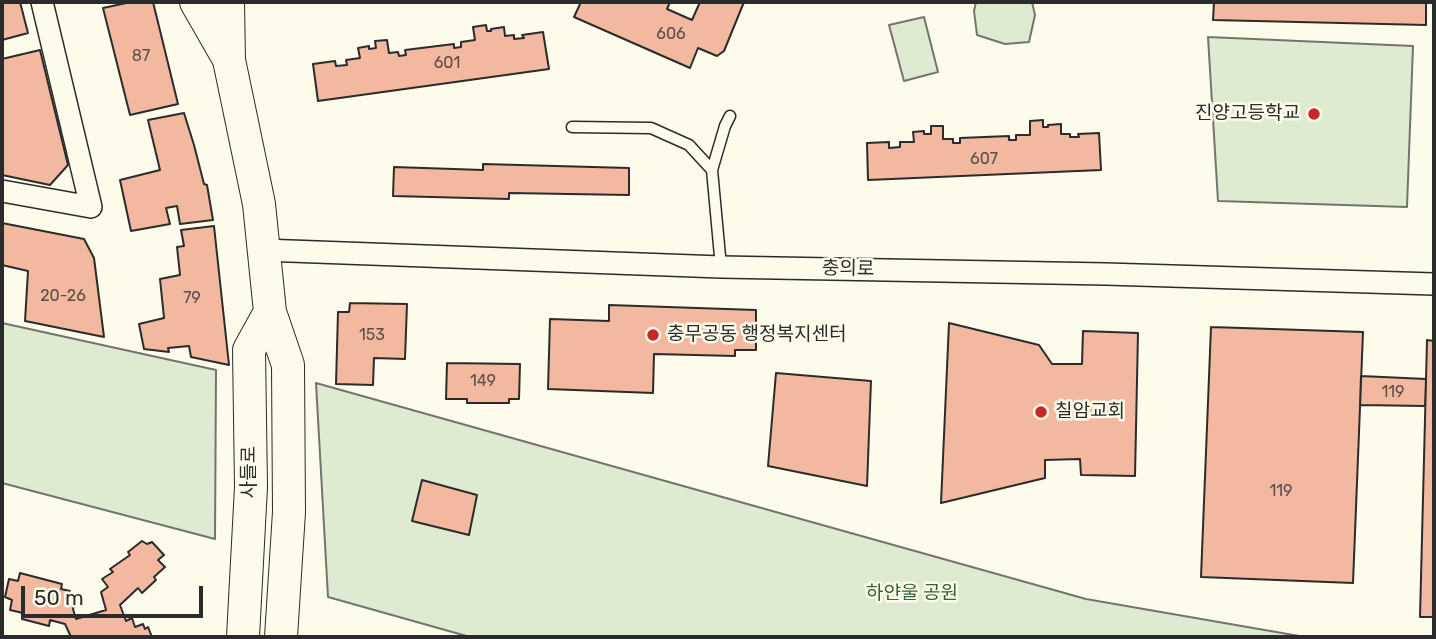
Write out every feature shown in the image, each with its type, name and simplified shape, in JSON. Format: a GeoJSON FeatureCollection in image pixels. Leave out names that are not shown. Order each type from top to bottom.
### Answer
{"type":"FeatureCollection","features":[{"type":"Feature","properties":{"kind":"street"},"geometry":{"type":"LineString","coordinates":[[2,191],[91,207],[42,2]]}},
{"type":"Feature","properties":{"kind":"street","name":"사들로"},"geometry":{"type":"LineString","coordinates":[[196,2],[229,60]]}},
{"type":"Feature","properties":{"kind":"street","name":"사들로"},"geometry":{"type":"LineString","coordinates":[[228,2],[229,60],[259,204],[270,312],[288,365],[289,512],[281,637]]}},
{"type":"Feature","properties":{"kind":"street","name":"충의로"},"geometry":{"type":"LineString","coordinates":[[263,250],[721,267],[1106,274],[1434,284]]}},
{"type":"Feature","properties":{"kind":"street","name":"사들로"},"geometry":{"type":"LineString","coordinates":[[243,637],[251,487],[249,351],[270,312]]}},
{"type":"Feature","properties":{"kind":"lane"},"geometry":{"type":"LineString","coordinates":[[721,267],[712,170],[730,116]]}},
{"type":"Feature","properties":{"kind":"lane"},"geometry":{"type":"LineString","coordinates":[[572,127],[651,128],[689,145],[712,170]]}},
{"type":"Feature","properties":{"kind":"green space"},"geometry":{"type":"Polygon","coordinates":[[[976,2],[1032,2],[1035,15],[1029,42],[1005,44],[977,35],[974,11],[976,2]]]}},
{"type":"Feature","properties":{"kind":"green space"},"geometry":{"type":"Polygon","coordinates":[[[924,17],[938,72],[904,81],[889,25],[924,17]]]}},
{"type":"Feature","properties":{"kind":"green space"},"geometry":{"type":"Polygon","coordinates":[[[1208,37],[1413,46],[1407,207],[1218,201],[1208,37]]]}},
{"type":"Feature","properties":{"kind":"green space"},"geometry":{"type":"Polygon","coordinates":[[[2,323],[216,370],[215,539],[2,483],[2,323]]]}},
{"type":"Feature","properties":{"kind":"green space","name":"하얀울 공원"},"geometry":{"type":"Polygon","coordinates":[[[316,383],[1086,599],[1305,637],[470,637],[328,597],[316,383]]]}},
{"type":"Feature","properties":{"kind":"building"},"geometry":{"type":"Polygon","coordinates":[[[2,2],[20,2],[28,33],[2,40],[2,2]]]}},
{"type":"Feature","properties":{"kind":"building"},"geometry":{"type":"Polygon","coordinates":[[[131,2],[153,2],[178,104],[130,115],[103,8],[131,2]]]}},
{"type":"Feature","properties":{"kind":"building"},"geometry":{"type":"Polygon","coordinates":[[[581,2],[670,2],[667,9],[692,20],[700,2],[744,2],[724,51],[717,56],[698,48],[690,68],[574,17],[581,2]]]}},
{"type":"Feature","properties":{"kind":"building"},"geometry":{"type":"Polygon","coordinates":[[[1214,2],[1426,2],[1426,25],[1213,20],[1214,2]]]}},
{"type":"Feature","properties":{"kind":"building"},"geometry":{"type":"Polygon","coordinates":[[[486,25],[487,31],[504,27],[505,36],[514,35],[514,39],[543,32],[549,69],[318,101],[313,64],[335,61],[336,66],[347,65],[346,60],[360,58],[358,48],[376,48],[375,41],[387,40],[389,53],[398,52],[399,56],[406,55],[405,50],[454,44],[454,48],[461,47],[461,42],[475,40],[473,27],[486,25]]]}},
{"type":"Feature","properties":{"kind":"building"},"geometry":{"type":"Polygon","coordinates":[[[40,50],[68,165],[50,185],[2,175],[2,59],[40,50]]]}},
{"type":"Feature","properties":{"kind":"building"},"geometry":{"type":"Polygon","coordinates":[[[184,113],[204,184],[207,185],[213,220],[180,224],[177,206],[166,208],[170,224],[131,231],[120,180],[160,170],[148,120],[184,113]]]}},
{"type":"Feature","properties":{"kind":"building"},"geometry":{"type":"Polygon","coordinates":[[[1043,120],[1043,127],[1061,124],[1061,134],[1070,134],[1070,137],[1099,133],[1101,170],[868,180],[867,143],[889,142],[889,148],[900,147],[900,142],[914,142],[913,132],[924,131],[924,134],[931,134],[931,126],[943,126],[943,139],[953,139],[953,143],[960,143],[960,138],[1009,136],[1009,140],[1016,140],[1016,135],[1030,135],[1030,121],[1043,120]]]}},
{"type":"Feature","properties":{"kind":"building"},"geometry":{"type":"Polygon","coordinates":[[[483,164],[629,168],[629,195],[509,193],[509,199],[393,196],[394,167],[483,170],[483,164]]]}},
{"type":"Feature","properties":{"kind":"building"},"geometry":{"type":"Polygon","coordinates":[[[2,223],[84,239],[94,258],[104,337],[25,321],[28,271],[2,265],[2,223]]]}},
{"type":"Feature","properties":{"kind":"building"},"geometry":{"type":"Polygon","coordinates":[[[214,226],[229,365],[191,357],[189,346],[168,348],[169,352],[144,349],[139,324],[164,318],[160,279],[180,275],[177,247],[184,246],[181,230],[214,226]]]}},
{"type":"Feature","properties":{"kind":"building"},"geometry":{"type":"Polygon","coordinates":[[[350,303],[407,304],[405,359],[374,358],[373,385],[336,384],[338,312],[349,312],[350,303]]]}},
{"type":"Feature","properties":{"kind":"building","name":"충무공동 행정복지센터"},"geometry":{"type":"Polygon","coordinates":[[[609,305],[756,310],[756,350],[735,350],[735,356],[654,354],[653,393],[548,389],[550,319],[609,321],[609,305]]]}},
{"type":"Feature","properties":{"kind":"building","name":"칠암교회"},"geometry":{"type":"Polygon","coordinates":[[[949,323],[1039,345],[1052,364],[1082,364],[1083,331],[1138,333],[1135,476],[1081,475],[1080,459],[1045,460],[1045,478],[941,503],[949,323]]]}},
{"type":"Feature","properties":{"kind":"building"},"geometry":{"type":"Polygon","coordinates":[[[1211,327],[1363,332],[1353,583],[1201,577],[1211,327]]]}},
{"type":"Feature","properties":{"kind":"building"},"geometry":{"type":"Polygon","coordinates":[[[1427,340],[1434,341],[1434,617],[1420,617],[1427,340]]]}},
{"type":"Feature","properties":{"kind":"building"},"geometry":{"type":"Polygon","coordinates":[[[447,363],[520,364],[519,399],[509,399],[509,403],[467,403],[467,399],[446,399],[447,363]]]}},
{"type":"Feature","properties":{"kind":"building"},"geometry":{"type":"Polygon","coordinates":[[[776,373],[871,381],[867,486],[768,466],[776,373]]]}},
{"type":"Feature","properties":{"kind":"building"},"geometry":{"type":"Polygon","coordinates":[[[1361,376],[1426,379],[1425,406],[1360,405],[1361,376]]]}},
{"type":"Feature","properties":{"kind":"building"},"geometry":{"type":"Polygon","coordinates":[[[422,480],[477,495],[469,535],[412,521],[422,480]]]}},
{"type":"Feature","properties":{"kind":"building"},"geometry":{"type":"Polygon","coordinates":[[[142,541],[147,544],[152,542],[164,555],[158,560],[165,567],[142,593],[138,588],[120,605],[126,621],[132,618],[135,627],[143,624],[145,629],[148,627],[152,637],[71,637],[65,624],[50,620],[49,626],[22,619],[23,613],[10,610],[12,600],[5,597],[9,579],[18,581],[20,573],[62,584],[61,589],[70,591],[68,600],[75,602],[73,609],[76,619],[106,610],[101,592],[108,587],[102,579],[113,572],[110,569],[130,555],[128,552],[142,541]]]}},
{"type":"Feature","properties":{"kind":"place","name":"진양고등학교"},"geometry":{"type":"Point","coordinates":[1314,114]}},
{"type":"Feature","properties":{"kind":"place","name":"충무공동 행정복지센터"},"geometry":{"type":"Point","coordinates":[653,335]}},
{"type":"Feature","properties":{"kind":"place","name":"칠암교회"},"geometry":{"type":"Point","coordinates":[1041,412]}}]}
